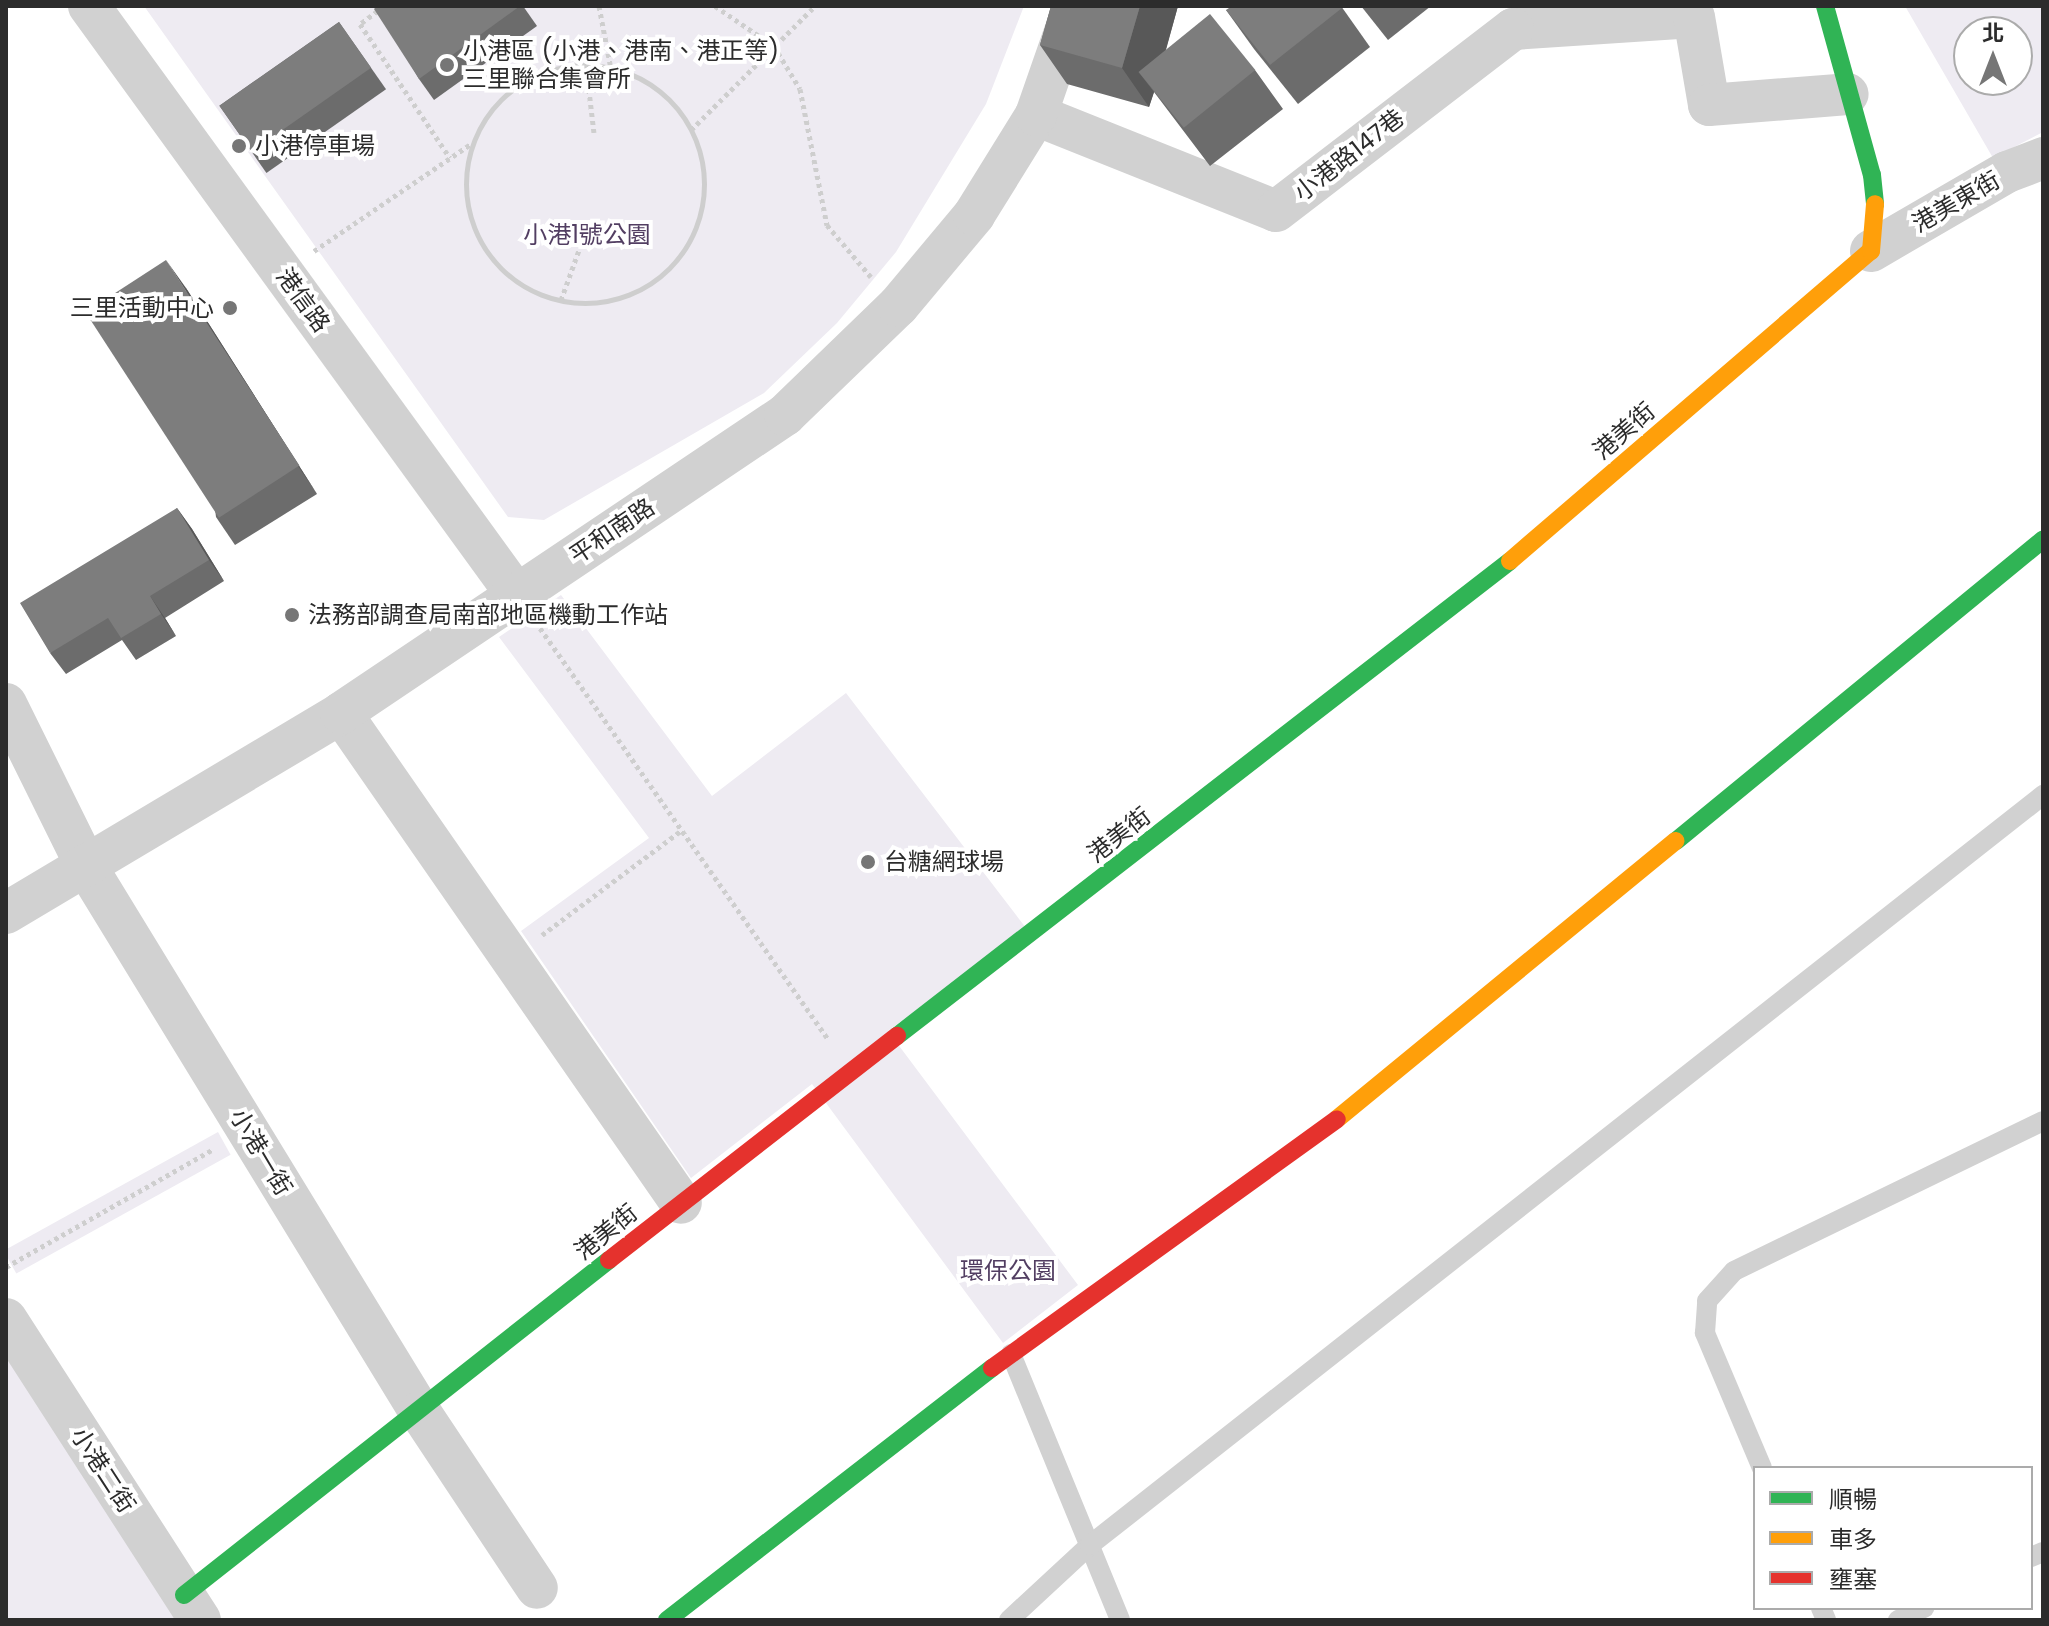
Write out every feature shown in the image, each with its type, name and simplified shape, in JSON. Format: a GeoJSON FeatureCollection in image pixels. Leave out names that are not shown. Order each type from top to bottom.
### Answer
{"type":"FeatureCollection","features":[{"type":"Feature","properties":{"kind":"street","name":"港信路"},"geometry":{"type":"LineString","coordinates":[[89,6],[516,594]]}},
{"type":"Feature","properties":{"kind":"street","name":"平和南路"},"geometry":{"type":"LineString","coordinates":[[6,913],[341,713],[785,415],[898,306],[974,215],[1036,115],[1074,6]]}},
{"type":"Feature","properties":{"kind":"street"},"geometry":{"type":"LineString","coordinates":[[1825,6],[1872,175],[1876,220],[1871,251]]}},
{"type":"Feature","properties":{"kind":"street"},"geometry":{"type":"LineString","coordinates":[[1511,18],[1694,17],[1709,105],[1848,94]]}},
{"type":"Feature","properties":{"kind":"street","name":"小港路147巷"},"geometry":{"type":"LineString","coordinates":[[1036,115],[1276,211],[1511,18]]}},
{"type":"Feature","properties":{"kind":"street","name":"港美東街"},"geometry":{"type":"LineString","coordinates":[[1871,251],[2007,172],[2043,158]]}},
{"type":"Feature","properties":{"kind":"street","name":"港美街"},"geometry":{"type":"LineString","coordinates":[[192,1608],[420,1412],[681,1203],[1499,570],[1871,251]]}},
{"type":"Feature","properties":{"kind":"street"},"geometry":{"type":"LineString","coordinates":[[667,1620],[1011,1354],[1321,1132],[2043,540]]}},
{"type":"Feature","properties":{"kind":"street","name":"小港一街"},"geometry":{"type":"LineString","coordinates":[[6,704],[86,866],[420,1412],[537,1588]]}},
{"type":"Feature","properties":{"kind":"street"},"geometry":{"type":"LineString","coordinates":[[341,713],[681,1203]]}},
{"type":"Feature","properties":{"kind":"street","name":"小港二街"},"geometry":{"type":"LineString","coordinates":[[6,1319],[192,1608]]}},
{"type":"Feature","properties":{"kind":"lane"},"geometry":{"type":"LineString","coordinates":[[1009,1620],[1090,1545],[2043,795]]}},
{"type":"Feature","properties":{"kind":"lane"},"geometry":{"type":"LineString","coordinates":[[1761,1466],[1705,1333],[1707,1301],[1734,1271],[2043,1121]]}},
{"type":"Feature","properties":{"kind":"lane"},"geometry":{"type":"LineString","coordinates":[[1011,1354],[1120,1620]]}},
{"type":"Feature","properties":{"kind":"lane"},"geometry":{"type":"LineString","coordinates":[[1898,1620],[1920,1610]]}},
{"type":"Feature","properties":{"kind":"path"},"geometry":{"type":"LineString","coordinates":[[384,6],[360,24],[450,158]]}},
{"type":"Feature","properties":{"kind":"path"},"geometry":{"type":"LineString","coordinates":[[599,6],[611,69]]}},
{"type":"Feature","properties":{"kind":"path"},"geometry":{"type":"LineString","coordinates":[[715,6],[774,46],[800,89],[827,225],[874,280]]}},
{"type":"Feature","properties":{"kind":"path"},"geometry":{"type":"LineString","coordinates":[[691,130],[815,6]]}},
{"type":"Feature","properties":{"kind":"path"},"geometry":{"type":"LineString","coordinates":[[586,65],[594,133]]}},
{"type":"Feature","properties":{"kind":"path"},"geometry":{"type":"LineString","coordinates":[[586,65],[611,69],[658,89],[691,130],[701,151],[705,189],[697,227],[678,260],[650,285],[612,301],[561,300],[531,291],[499,267],[476,234],[465,194],[474,143],[485,117],[514,87],[548,70],[586,65]]}},
{"type":"Feature","properties":{"kind":"path"},"geometry":{"type":"LineString","coordinates":[[303,259],[474,143]]}},
{"type":"Feature","properties":{"kind":"path"},"geometry":{"type":"LineString","coordinates":[[561,300],[588,225]]}},
{"type":"Feature","properties":{"kind":"path"},"geometry":{"type":"LineString","coordinates":[[516,594],[851,1072]]}},
{"type":"Feature","properties":{"kind":"path"},"geometry":{"type":"LineString","coordinates":[[511,958],[682,830]]}},
{"type":"Feature","properties":{"kind":"path"},"geometry":{"type":"LineString","coordinates":[[6,1267],[248,1130]]}},
{"type":"Feature","properties":{"kind":"green space","name":"小港1號公園"},"geometry":{"type":"Polygon","coordinates":[[[144,6],[1024,6],[986,104],[896,252],[837,323],[764,393],[544,520],[508,517],[144,6]]]}},
{"type":"Feature","properties":{"kind":"green space"},"geometry":{"type":"Polygon","coordinates":[[[1905,6],[2043,6],[2043,132],[1993,158],[1957,96],[2033,96],[2033,16],[1953,16],[1953,89],[1905,6]]]}},
{"type":"Feature","properties":{"kind":"green space","name":"環保公園"},"geometry":{"type":"Polygon","coordinates":[[[561,595],[712,796],[846,693],[1026,928],[888,1031],[1078,1285],[1003,1343],[812,1084],[691,1178],[521,931],[649,838],[499,637],[561,595]]]}},
{"type":"Feature","properties":{"kind":"green space"},"geometry":{"type":"Polygon","coordinates":[[[218,1132],[231,1155],[16,1274],[6,1250],[218,1132]]]}},
{"type":"Feature","properties":{"kind":"green space"},"geometry":{"type":"Polygon","coordinates":[[[6,1335],[192,1620],[6,1620],[6,1335]]]}},
{"type":"Feature","properties":{"kind":"building"},"geometry":{"type":"Polygon","coordinates":[[[377,6],[520,6],[419,79],[374,9],[377,6]]]}},
{"type":"Feature","properties":{"kind":"building"},"geometry":{"type":"Polygon","coordinates":[[[1051,6],[1140,6],[1122,68],[1040,45],[1051,6]]]}},
{"type":"Feature","properties":{"kind":"building"},"geometry":{"type":"Polygon","coordinates":[[[1232,6],[1342,8],[1270,65],[1226,10],[1232,6]]]}},
{"type":"Feature","properties":{"kind":"building"},"geometry":{"type":"Polygon","coordinates":[[[1210,14],[1255,70],[1184,128],[1139,72],[1210,14]]]}},
{"type":"Feature","properties":{"kind":"building"},"geometry":{"type":"Polygon","coordinates":[[[339,22],[371,68],[252,152],[219,106],[339,22]]]}},
{"type":"Feature","properties":{"kind":"building"},"geometry":{"type":"Polygon","coordinates":[[[166,260],[299,465],[219,518],[85,312],[166,260]]]}},
{"type":"Feature","properties":{"kind":"building"},"geometry":{"type":"Polygon","coordinates":[[[177,508],[209,560],[150,596],[161,614],[121,638],[108,618],[50,653],[20,603],[177,508]]]}},
{"type":"Feature","properties":{"kind":"traffic: fast"},"geometry":{"type":"LineString","coordinates":[[1825,6],[1872,175],[1875,204]]}},
{"type":"Feature","properties":{"kind":"traffic: fast"},"geometry":{"type":"LineString","coordinates":[[1676,841],[2043,540]]}},
{"type":"Feature","properties":{"kind":"traffic: fast"},"geometry":{"type":"LineString","coordinates":[[897,1036],[1510,561]]}},
{"type":"Feature","properties":{"kind":"traffic: fast"},"geometry":{"type":"LineString","coordinates":[[184,1595],[609,1260]]}},
{"type":"Feature","properties":{"kind":"traffic: fast"},"geometry":{"type":"LineString","coordinates":[[667,1620],[992,1368]]}},
{"type":"Feature","properties":{"kind":"traffic: slow"},"geometry":{"type":"LineString","coordinates":[[1510,561],[1871,251],[1875,204]]}},
{"type":"Feature","properties":{"kind":"traffic: slow"},"geometry":{"type":"LineString","coordinates":[[1337,1119],[1676,841]]}},
{"type":"Feature","properties":{"kind":"traffic: jam"},"geometry":{"type":"LineString","coordinates":[[609,1260],[897,1036]]}},
{"type":"Feature","properties":{"kind":"traffic: jam"},"geometry":{"type":"LineString","coordinates":[[992,1368],[1337,1119]]}},
{"type":"Feature","properties":{"kind":"place","name":"小港區 (小港、港南、港正等) 三里聯合集會所"},"geometry":{"type":"Point","coordinates":[447,65]}},
{"type":"Feature","properties":{"kind":"place","name":"小港停車場"},"geometry":{"type":"Point","coordinates":[239,146]}},
{"type":"Feature","properties":{"kind":"place","name":"三里活動中心"},"geometry":{"type":"Point","coordinates":[230,308]}},
{"type":"Feature","properties":{"kind":"place","name":"法務部調查局南部地區機動工作站"},"geometry":{"type":"Point","coordinates":[292,615]}},
{"type":"Feature","properties":{"kind":"place","name":"台糖網球場"},"geometry":{"type":"Point","coordinates":[868,862]}}]}
